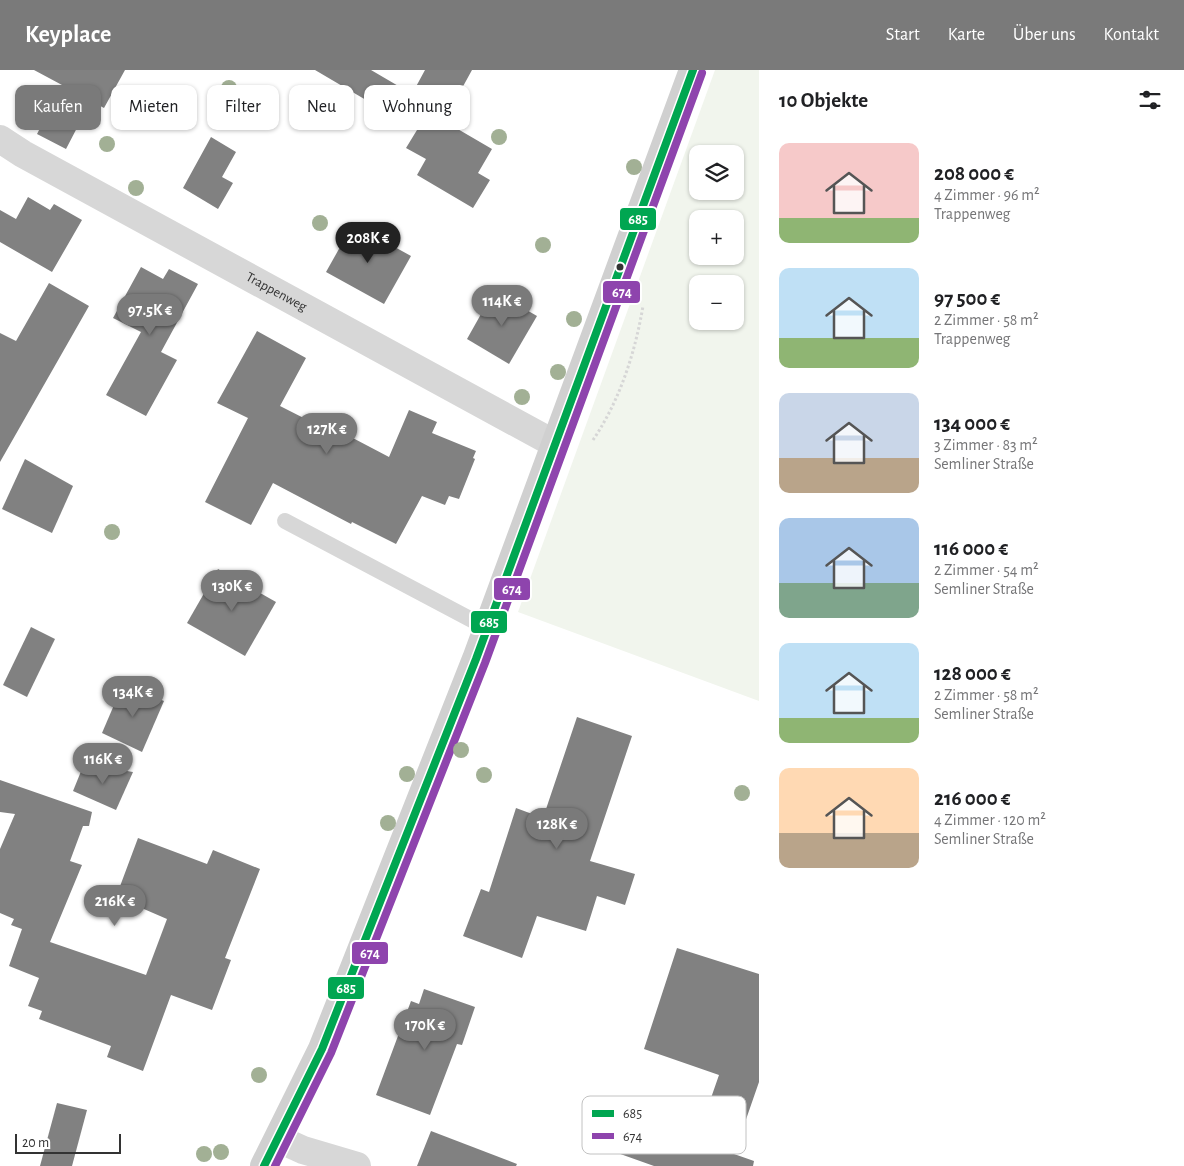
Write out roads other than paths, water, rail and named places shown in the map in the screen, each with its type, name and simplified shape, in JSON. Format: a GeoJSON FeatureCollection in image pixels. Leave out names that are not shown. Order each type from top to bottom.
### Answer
{"type":"FeatureCollection","features":[{"type":"Feature","properties":{"kind":"street"},"geometry":{"type":"LineString","coordinates":[[264,1166],[322,1049],[487,628],[693,70]]}},
{"type":"Feature","properties":{"kind":"street","name":"Trappenweg"},"geometry":{"type":"LineString","coordinates":[[0,140],[555,444]]}},
{"type":"Feature","properties":{"kind":"street"},"geometry":{"type":"LineString","coordinates":[[279,1139],[303,1150],[357,1166]]}},
{"type":"Feature","properties":{"kind":"lane"},"geometry":{"type":"LineString","coordinates":[[285,521],[487,628]]}}]}
